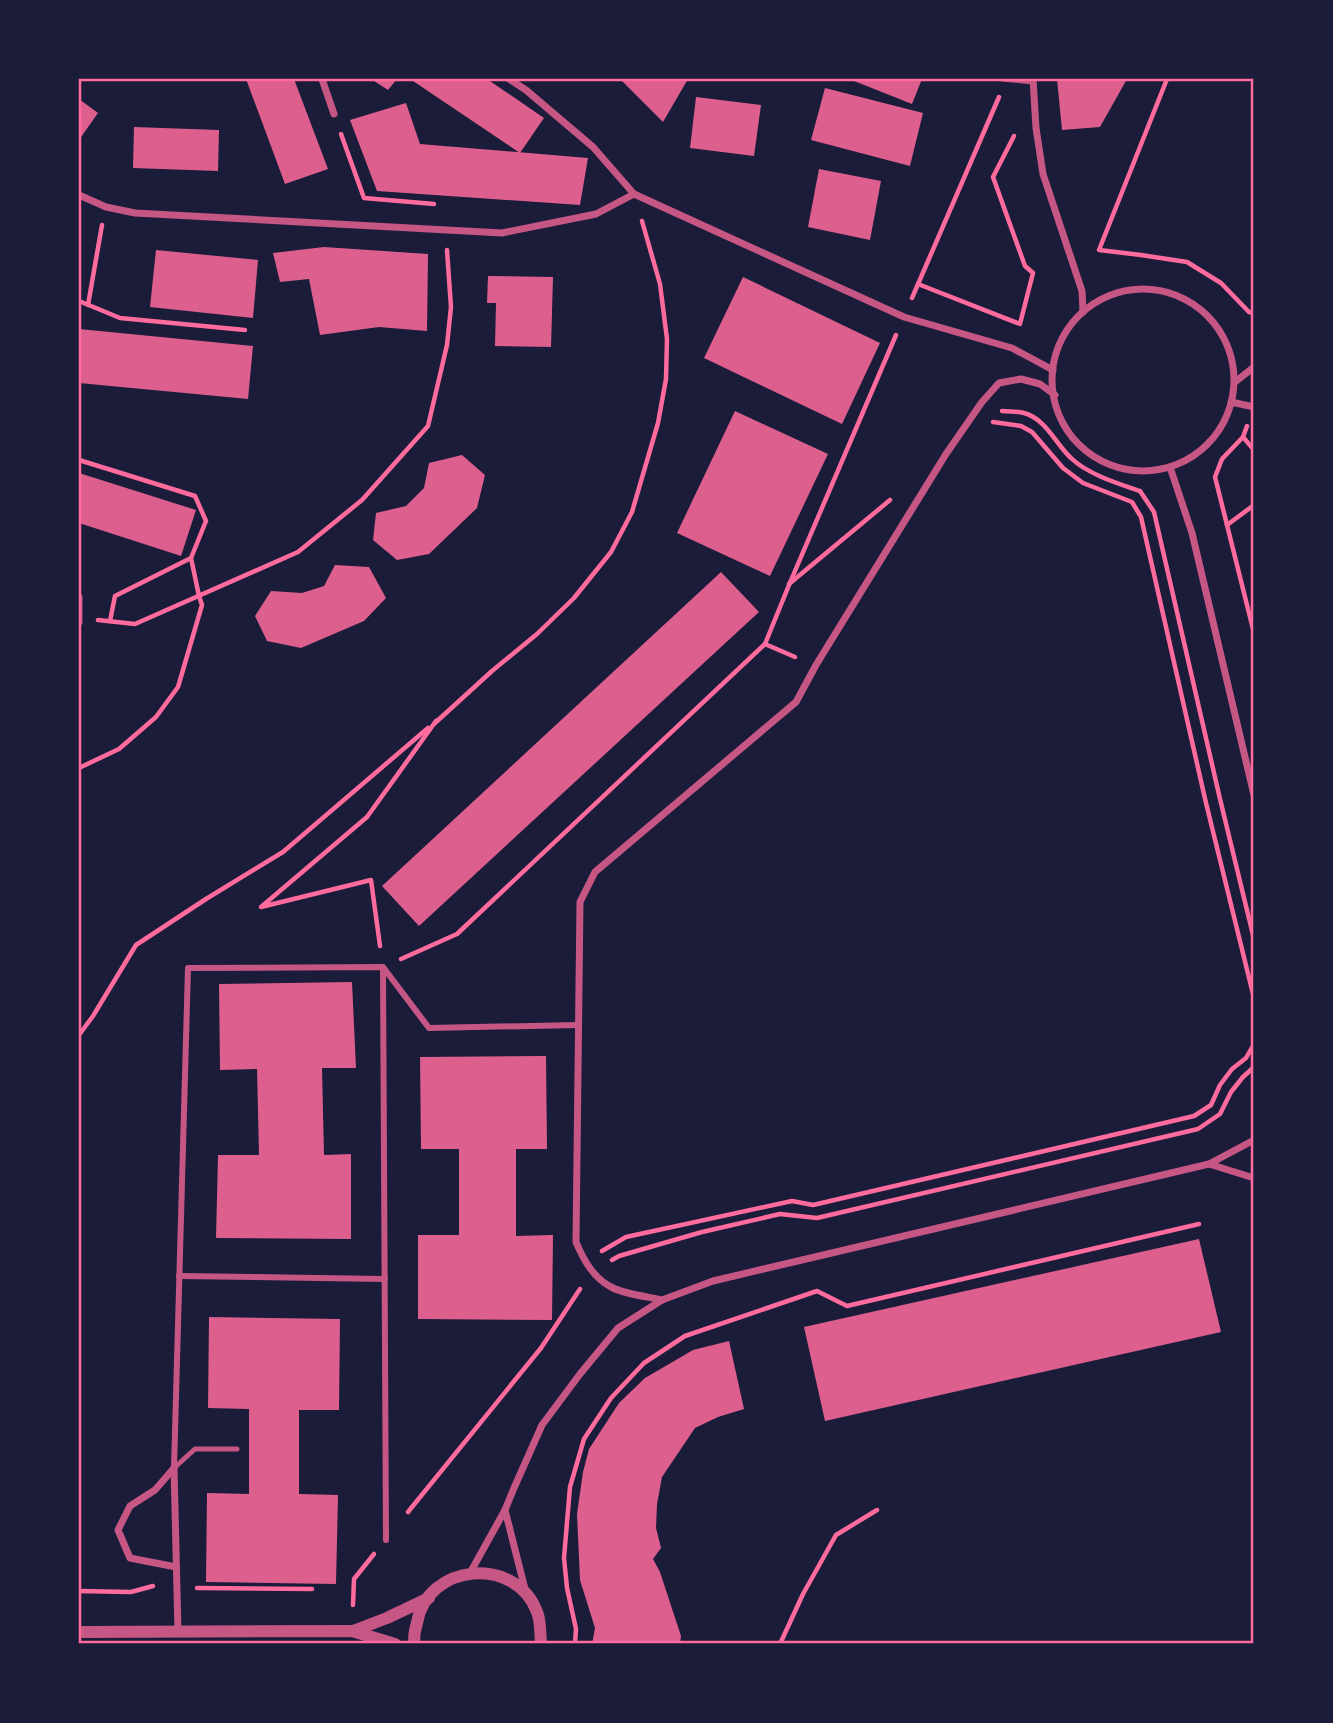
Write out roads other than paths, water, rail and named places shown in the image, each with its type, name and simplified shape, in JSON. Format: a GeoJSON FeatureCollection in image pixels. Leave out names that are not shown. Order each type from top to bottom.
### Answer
{"type":"FeatureCollection","features":[{"type":"Feature","properties":{"kind":"street"},"geometry":{"type":"LineString","coordinates":[[322,79],[334,114]]}},
{"type":"Feature","properties":{"kind":"street"},"geometry":{"type":"LineString","coordinates":[[509,79],[526,90],[593,147],[634,194],[904,317],[1012,348],[1053,370]]}},
{"type":"Feature","properties":{"kind":"street"},"geometry":{"type":"LineString","coordinates":[[1033,81],[1043,174],[1082,291],[1083,312]]}},
{"type":"Feature","properties":{"kind":"street"},"geometry":{"type":"LineString","coordinates":[[79,195],[106,207],[135,213],[502,233],[596,214],[634,194]]}},
{"type":"Feature","properties":{"kind":"street"},"geometry":{"type":"LineString","coordinates":[[1134,289],[1160,291],[1181,297],[1205,313],[1223,336],[1233,363],[1235,382],[1231,402],[1217,434],[1190,459],[1152,471],[1130,470],[1099,459],[1080,446],[1068,432],[1056,405],[1053,370],[1058,349],[1070,326],[1083,312],[1106,297],[1134,289]]}},
{"type":"Feature","properties":{"kind":"street"},"geometry":{"type":"LineString","coordinates":[[1235,382],[1254,366]]}},
{"type":"Feature","properties":{"kind":"street"},"geometry":{"type":"LineString","coordinates":[[662,1300],[614,1289],[592,1272],[576,1242],[580,902],[595,872],[796,702],[946,454],[982,402],[999,383],[1021,379],[1040,384],[1055,395]]}},
{"type":"Feature","properties":{"kind":"street"},"geometry":{"type":"LineString","coordinates":[[1231,402],[1254,407]]}},
{"type":"Feature","properties":{"kind":"street"},"geometry":{"type":"LineString","coordinates":[[1170,467],[1192,533],[1254,792]]}},
{"type":"Feature","properties":{"kind":"street"},"geometry":{"type":"LineString","coordinates":[[79,597],[79,622]]}},
{"type":"Feature","properties":{"kind":"street"},"geometry":{"type":"LineString","coordinates":[[383,967],[429,1028],[578,1025]]}},
{"type":"Feature","properties":{"kind":"street"},"geometry":{"type":"LineString","coordinates":[[178,1638],[174,1468],[188,968],[383,967]]}},
{"type":"Feature","properties":{"kind":"street"},"geometry":{"type":"LineString","coordinates":[[383,967],[386,1540]]}},
{"type":"Feature","properties":{"kind":"street"},"geometry":{"type":"LineString","coordinates":[[470,1573],[505,1510],[542,1425],[618,1328],[662,1300],[713,1281],[1209,1164],[1254,1140]]}},
{"type":"Feature","properties":{"kind":"street"},"geometry":{"type":"LineString","coordinates":[[1209,1164],[1254,1178]]}},
{"type":"Feature","properties":{"kind":"street"},"geometry":{"type":"LineString","coordinates":[[179,1276],[385,1279]]}},
{"type":"Feature","properties":{"kind":"street"},"geometry":{"type":"LineString","coordinates":[[174,1468],[155,1490],[130,1506],[118,1530],[130,1558],[176,1567]]}},
{"type":"Feature","properties":{"kind":"street"},"geometry":{"type":"LineString","coordinates":[[505,1510],[526,1594]]}},
{"type":"Feature","properties":{"kind":"street"},"geometry":{"type":"LineString","coordinates":[[415,1644],[418,1613],[435,1588],[449,1579],[470,1573],[493,1574],[513,1583],[526,1594],[538,1613],[541,1644]]}},
{"type":"Feature","properties":{"kind":"street"},"geometry":{"type":"LineString","coordinates":[[79,1632],[178,1638],[352,1631],[387,1618],[429,1597]]}},
{"type":"Feature","properties":{"kind":"street"},"geometry":{"type":"LineString","coordinates":[[352,1631],[395,1644]]}},
{"type":"Feature","properties":{"kind":"lane"},"geometry":{"type":"LineString","coordinates":[[1002,79],[1033,81]]}},
{"type":"Feature","properties":{"kind":"lane"},"geometry":{"type":"LineString","coordinates":[[174,1468],[195,1449],[237,1449]]}}]}
